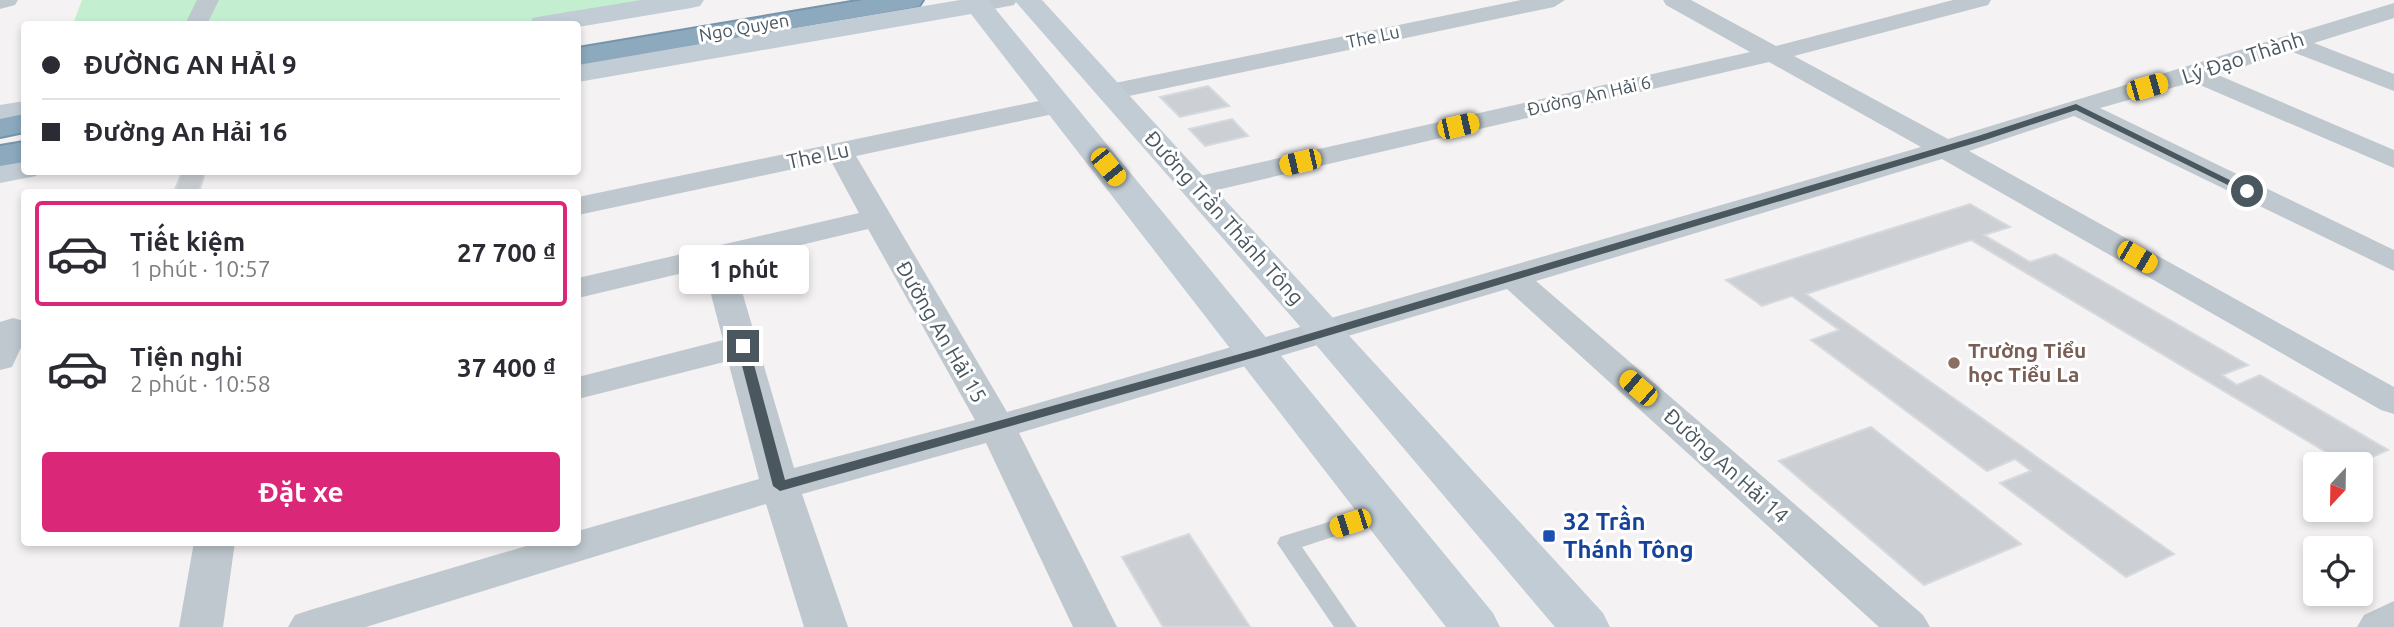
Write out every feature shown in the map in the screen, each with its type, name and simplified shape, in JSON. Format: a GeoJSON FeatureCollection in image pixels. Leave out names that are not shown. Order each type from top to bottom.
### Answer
{"type":"FeatureCollection","features":[{"type":"Feature","properties":{"kind":"highway","name":"Ngo Quyen"},"geometry":{"type":"LineString","coordinates":[[581,56],[910,0]]}},
{"type":"Feature","properties":{"kind":"highway","name":"Ngo Quyen"},"geometry":{"type":"LineString","coordinates":[[581,29],[720,6]]}},
{"type":"Feature","properties":{"kind":"highway"},"geometry":{"type":"LineString","coordinates":[[0,128],[21,124]]}},
{"type":"Feature","properties":{"kind":"highway"},"geometry":{"type":"LineString","coordinates":[[0,156],[21,152]]}},
{"type":"Feature","properties":{"kind":"main road"},"geometry":{"type":"LineString","coordinates":[[562,21],[691,0]]}},
{"type":"Feature","properties":{"kind":"main road","name":"Đường Trần Thánh Tông"},"geometry":{"type":"LineString","coordinates":[[1027,0],[1325,331],[1585,627]]}},
{"type":"Feature","properties":{"kind":"main road"},"geometry":{"type":"LineString","coordinates":[[581,72],[986,2],[1058,105],[1259,352],[1475,627]]}},
{"type":"Feature","properties":{"kind":"main road"},"geometry":{"type":"LineString","coordinates":[[0,114],[21,110]]}},
{"type":"Feature","properties":{"kind":"main road"},"geometry":{"type":"LineString","coordinates":[[0,173],[21,170]]}},
{"type":"Feature","properties":{"kind":"street"},"geometry":{"type":"LineString","coordinates":[[0,2],[7,0]]}},
{"type":"Feature","properties":{"kind":"street"},"geometry":{"type":"LineString","coordinates":[[198,21],[208,0]]}},
{"type":"Feature","properties":{"kind":"street","name":"The Lu"},"geometry":{"type":"LineString","coordinates":[[1110,92],[1554,0]]}},
{"type":"Feature","properties":{"kind":"street"},"geometry":{"type":"LineString","coordinates":[[1674,0],[2394,402]]}},
{"type":"Feature","properties":{"kind":"street","name":"Đường An Hải 6"},"geometry":{"type":"LineString","coordinates":[[1195,186],[1773,54],[1980,0]]}},
{"type":"Feature","properties":{"kind":"street","name":"Lý Đạo Thành"},"geometry":{"type":"LineString","coordinates":[[581,546],[780,486],[997,427],[1513,277],[1945,149],[2076,107],[2195,74],[2394,10]]}},
{"type":"Feature","properties":{"kind":"street"},"geometry":{"type":"LineString","coordinates":[[2291,43],[2394,83]]}},
{"type":"Feature","properties":{"kind":"street"},"geometry":{"type":"LineString","coordinates":[[2195,74],[2394,160]]}},
{"type":"Feature","properties":{"kind":"street","name":"The Lu"},"geometry":{"type":"LineString","coordinates":[[581,205],[1058,105]]}},
{"type":"Feature","properties":{"kind":"street"},"geometry":{"type":"LineString","coordinates":[[2076,107],[2394,262]]}},
{"type":"Feature","properties":{"kind":"street","name":"Đường An Hải 15"},"geometry":{"type":"LineString","coordinates":[[839,151],[997,427],[1096,627]]}},
{"type":"Feature","properties":{"kind":"street"},"geometry":{"type":"LineString","coordinates":[[581,287],[876,218]]}},
{"type":"Feature","properties":{"kind":"street"},"geometry":{"type":"LineString","coordinates":[[716,255],[780,486],[826,627]]}},
{"type":"Feature","properties":{"kind":"street","name":"Đường An Hải 14"},"geometry":{"type":"LineString","coordinates":[[1513,277],[1908,627]]}},
{"type":"Feature","properties":{"kind":"street"},"geometry":{"type":"LineString","coordinates":[[0,359],[12,328]]}},
{"type":"Feature","properties":{"kind":"street"},"geometry":{"type":"LineString","coordinates":[[581,387],[743,346]]}},
{"type":"Feature","properties":{"kind":"street"},"geometry":{"type":"LineString","coordinates":[[201,627],[214,546]]}},
{"type":"Feature","properties":{"kind":"street","name":"Lý Đạo Thành"},"geometry":{"type":"LineString","coordinates":[[310,627],[580,546]]}},
{"type":"Feature","properties":{"kind":"street"},"geometry":{"type":"LineString","coordinates":[[2379,627],[2394,618]]}},
{"type":"Feature","properties":{"kind":"lane"},"geometry":{"type":"LineString","coordinates":[[1346,627],[1288,543],[1384,513]]}},
{"type":"Feature","properties":{"kind":"green space"},"geometry":{"type":"Polygon","coordinates":[[[82,0],[685,0],[556,21],[74,21],[82,0]]]}},
{"type":"Feature","properties":{"kind":"building"},"geometry":{"type":"Polygon","coordinates":[[[1208,86],[1229,106],[1180,117],[1160,97],[1208,86]]]}},
{"type":"Feature","properties":{"kind":"building"},"geometry":{"type":"Polygon","coordinates":[[[1232,119],[1248,136],[1205,146],[1189,129],[1232,119]]]}},
{"type":"Feature","properties":{"kind":"building"},"geometry":{"type":"Polygon","coordinates":[[[181,175],[204,175],[200,189],[175,189],[181,175]]]}},
{"type":"Feature","properties":{"kind":"building"},"geometry":{"type":"Polygon","coordinates":[[[1970,204],[2010,227],[1984,235],[2030,262],[2055,254],[2248,365],[2222,375],[2237,385],[2260,375],[2388,450],[2373,457],[2373,452],[2326,452],[1971,240],[1806,294],[2174,554],[2126,577],[2000,483],[2031,471],[2015,459],[1987,471],[1811,340],[1839,330],[1792,296],[1762,306],[1726,280],[1970,204]]]}},
{"type":"Feature","properties":{"kind":"building"},"geometry":{"type":"Polygon","coordinates":[[[1871,427],[2021,544],[1924,585],[1779,461],[1871,427]]]}},
{"type":"Feature","properties":{"kind":"building"},"geometry":{"type":"Polygon","coordinates":[[[1189,534],[1250,627],[1163,627],[1122,557],[1189,534]]]}},
{"type":"Feature","properties":{"kind":"place","name":"Trường Tiểu học Tiểu La"},"geometry":{"type":"Point","coordinates":[1954,363]}},
{"type":"Feature","properties":{"kind":"place","name":"32 Trần Thánh Tông"},"geometry":{"type":"Point","coordinates":[1549,536]}},
{"type":"Feature","properties":{"kind":"route"},"geometry":{"type":"LineString","coordinates":[[743,346],[780,486],[1259,352],[1982,138],[2076,107],[2247,191]]}}]}
